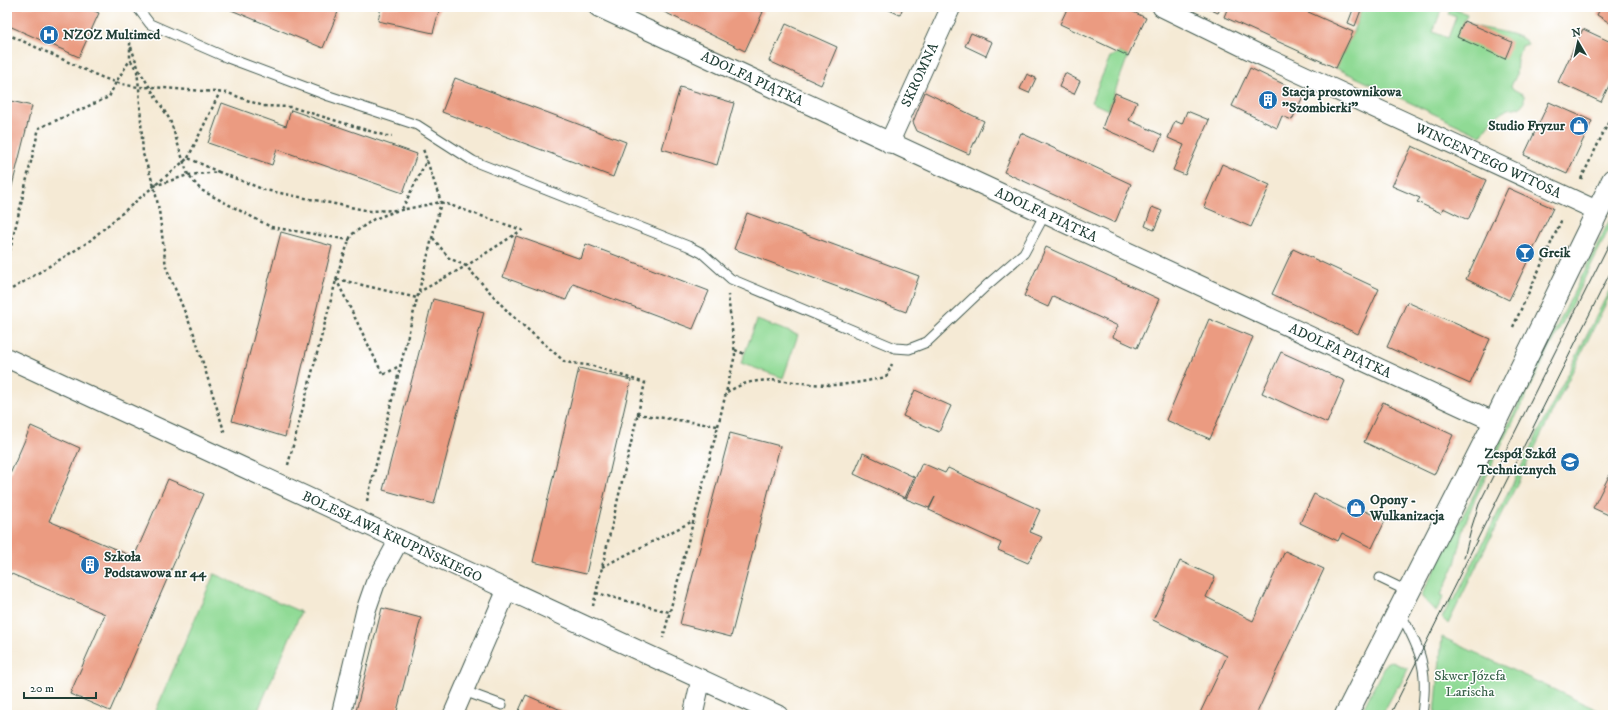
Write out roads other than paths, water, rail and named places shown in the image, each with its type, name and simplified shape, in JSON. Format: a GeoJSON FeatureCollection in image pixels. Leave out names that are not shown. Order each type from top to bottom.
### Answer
{"type":"FeatureCollection","features":[{"type":"Feature","properties":{"kind":"main road"},"geometry":{"type":"LineString","coordinates":[[1346,715],[1495,422],[1613,180]]}},
{"type":"Feature","properties":{"kind":"street","name":"ADOLFA PIĄTKA"},"geometry":{"type":"LineString","coordinates":[[598,7],[889,143],[1495,422]]}},
{"type":"Feature","properties":{"kind":"street","name":"SKROMNA"},"geometry":{"type":"LineString","coordinates":[[889,143],[952,7]]}},
{"type":"Feature","properties":{"kind":"street","name":"WINCENTEGO WITOSA"},"geometry":{"type":"LineString","coordinates":[[1153,10],[1266,57],[1598,211]]}},
{"type":"Feature","properties":{"kind":"street","name":"BOLESŁAWA KRUPIŃSKIEGO"},"geometry":{"type":"LineString","coordinates":[[7,358],[778,715]]}},
{"type":"Feature","properties":{"kind":"street"},"geometry":{"type":"LineString","coordinates":[[341,715],[366,610],[375,584],[399,540]]}},
{"type":"Feature","properties":{"kind":"street"},"geometry":{"type":"LineString","coordinates":[[453,715],[507,590]]}},
{"type":"Feature","properties":{"kind":"street"},"geometry":{"type":"LineString","coordinates":[[693,715],[701,679]]}},
{"type":"Feature","properties":{"kind":"lane"},"geometry":{"type":"LineString","coordinates":[[138,7],[150,24],[228,58],[329,96],[417,125],[473,161],[688,246],[702,253],[732,279],[895,348],[909,349],[927,342],[987,285],[1024,253],[1045,214]]}},
{"type":"Feature","properties":{"kind":"lane"},"geometry":{"type":"LineString","coordinates":[[1380,578],[1409,592]]}},
{"type":"Feature","properties":{"kind":"lane"},"geometry":{"type":"LineString","coordinates":[[1399,611],[1420,655],[1422,664],[1424,682],[1422,715]]}},
{"type":"Feature","properties":{"kind":"lane"},"geometry":{"type":"LineString","coordinates":[[464,691],[502,705]]}},
{"type":"Feature","properties":{"kind":"tram line"},"geometry":{"type":"LineString","coordinates":[[1464,558],[1479,504],[1613,236]]}},
{"type":"Feature","properties":{"kind":"tram line"},"geometry":{"type":"LineString","coordinates":[[1390,715],[1613,267]]}},
{"type":"Feature","properties":{"kind":"place","name":"NZOZ Multimed"},"geometry":{"type":"Point","coordinates":[49,35]}},
{"type":"Feature","properties":{"kind":"place","name":"Stacja prostownikowa \"Szombierki\""},"geometry":{"type":"Point","coordinates":[1268,100]}},
{"type":"Feature","properties":{"kind":"place","name":"Studio Fryzur"},"geometry":{"type":"Point","coordinates":[1579,126]}},
{"type":"Feature","properties":{"kind":"place","name":"Greik"},"geometry":{"type":"Point","coordinates":[1525,253]}},
{"type":"Feature","properties":{"kind":"place","name":"Zespół Szkół Technicznych"},"geometry":{"type":"Point","coordinates":[1570,462]}},
{"type":"Feature","properties":{"kind":"place","name":"Opony - Wulkanizacja"},"geometry":{"type":"Point","coordinates":[1356,508]}},
{"type":"Feature","properties":{"kind":"place","name":"Szkoła Podstawowa nr 44"},"geometry":{"type":"Point","coordinates":[90,565]}},
{"type":"Feature","properties":{"kind":"park label","name":"Skwer Józefa Larischa"},"geometry":{"type":"Point","coordinates":[1470,684]}}]}
